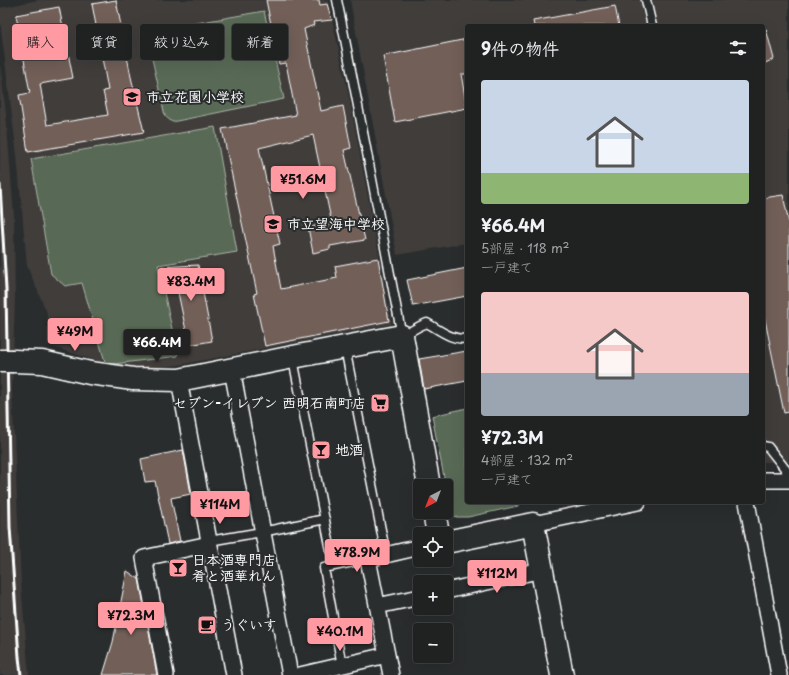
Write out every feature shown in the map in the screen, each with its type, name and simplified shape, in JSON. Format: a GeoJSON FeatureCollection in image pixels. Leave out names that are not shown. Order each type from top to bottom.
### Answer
{"type":"FeatureCollection","features":[{"type":"Feature","properties":{"kind":"street"},"geometry":{"type":"LineString","coordinates":[[6,361],[42,362],[90,373],[133,379],[179,380],[402,336],[428,479]]}},
{"type":"Feature","properties":{"kind":"street"},"geometry":{"type":"LineString","coordinates":[[232,370],[290,675]]}},
{"type":"Feature","properties":{"kind":"street"},"geometry":{"type":"LineString","coordinates":[[179,380],[234,675]]}},
{"type":"Feature","properties":{"kind":"street"},"geometry":{"type":"LineString","coordinates":[[765,480],[788,480]]}},
{"type":"Feature","properties":{"kind":"street"},"geometry":{"type":"LineString","coordinates":[[453,541],[628,504]]}},
{"type":"Feature","properties":{"kind":"street"},"geometry":{"type":"LineString","coordinates":[[747,504],[779,675]]}},
{"type":"Feature","properties":{"kind":"street"},"geometry":{"type":"LineString","coordinates":[[533,524],[562,675]]}},
{"type":"Feature","properties":{"kind":"street"},"geometry":{"type":"LineString","coordinates":[[166,675],[144,558],[209,543]]}},
{"type":"Feature","properties":{"kind":"street"},"geometry":{"type":"LineString","coordinates":[[391,675],[368,559],[413,549]]}},
{"type":"Feature","properties":{"kind":"street"},"geometry":{"type":"LineString","coordinates":[[453,589],[542,570]]}},
{"type":"Feature","properties":{"kind":"street"},"geometry":{"type":"LineString","coordinates":[[377,606],[413,598]]}},
{"type":"Feature","properties":{"kind":"street"},"geometry":{"type":"LineString","coordinates":[[300,675],[387,655]]}},
{"type":"Feature","properties":{"kind":"lane"},"geometry":{"type":"LineString","coordinates":[[338,0],[365,137],[385,256],[402,336],[426,323],[448,335],[465,338]]}},
{"type":"Feature","properties":{"kind":"lane"},"geometry":{"type":"LineString","coordinates":[[646,0],[652,24]]}},
{"type":"Feature","properties":{"kind":"lane"},"geometry":{"type":"LineString","coordinates":[[344,347],[386,555]]}},
{"type":"Feature","properties":{"kind":"lane"},"geometry":{"type":"LineString","coordinates":[[293,357],[334,566]]}},
{"type":"Feature","properties":{"kind":"lane"},"geometry":{"type":"LineString","coordinates":[[765,446],[768,447],[786,470],[788,480]]}},
{"type":"Feature","properties":{"kind":"lane"},"geometry":{"type":"LineString","coordinates":[[209,543],[324,519]]}},
{"type":"Feature","properties":{"kind":"lane"},"geometry":{"type":"LineString","coordinates":[[342,666],[324,568],[368,559]]}},
{"type":"Feature","properties":{"kind":"shaded area"},"geometry":{"type":"Polygon","coordinates":[[[38,0],[328,0],[350,101],[392,324],[179,365],[128,371],[47,345],[47,313],[27,266],[17,156],[0,21],[0,8],[38,0]]]}},
{"type":"Feature","properties":{"kind":"shaded area"},"geometry":{"type":"Polygon","coordinates":[[[350,0],[789,0],[789,462],[765,462],[765,24],[465,24],[465,243],[397,255],[350,0]]]}},
{"type":"Feature","properties":{"kind":"shaded area"},"geometry":{"type":"Polygon","coordinates":[[[0,64],[6,114],[14,215],[15,300],[12,391],[21,583],[29,675],[0,675],[0,64]]]}},
{"type":"Feature","properties":{"kind":"green space"},"geometry":{"type":"Polygon","coordinates":[[[264,11],[267,24],[232,24],[232,60],[275,60],[284,99],[172,122],[165,116],[152,60],[224,60],[224,24],[191,24],[264,11]]]}},
{"type":"Feature","properties":{"kind":"green space"},"geometry":{"type":"Polygon","coordinates":[[[215,127],[237,252],[158,265],[178,356],[106,365],[82,283],[65,286],[51,274],[31,159],[215,127]]]}},
{"type":"Feature","properties":{"kind":"green space"},"geometry":{"type":"Polygon","coordinates":[[[465,408],[465,504],[518,504],[518,506],[468,517],[456,517],[453,515],[453,479],[444,479],[432,416],[465,408]]]}},
{"type":"Feature","properties":{"kind":"building"},"geometry":{"type":"Polygon","coordinates":[[[116,0],[121,24],[96,24],[92,4],[116,0]]]}},
{"type":"Feature","properties":{"kind":"building"},"geometry":{"type":"Polygon","coordinates":[[[266,0],[319,0],[320,5],[327,4],[332,20],[313,22],[314,25],[304,29],[321,111],[343,106],[351,148],[344,150],[365,240],[330,246],[330,249],[313,253],[308,227],[332,224],[313,135],[259,148],[280,244],[273,246],[281,289],[337,278],[335,266],[378,258],[389,321],[265,346],[254,294],[257,293],[222,129],[296,115],[286,63],[279,64],[278,60],[288,60],[288,24],[271,24],[266,0]]]}},
{"type":"Feature","properties":{"kind":"building"},"geometry":{"type":"Polygon","coordinates":[[[615,6],[619,24],[534,24],[533,21],[615,6]]]}},
{"type":"Feature","properties":{"kind":"building"},"geometry":{"type":"Polygon","coordinates":[[[59,7],[62,24],[18,24],[16,15],[59,7]]]}},
{"type":"Feature","properties":{"kind":"building"},"geometry":{"type":"Polygon","coordinates":[[[765,29],[774,59],[765,63],[765,29]]]}},
{"type":"Feature","properties":{"kind":"building"},"geometry":{"type":"Polygon","coordinates":[[[465,39],[465,74],[461,74],[465,97],[465,108],[395,122],[383,56],[465,39]]]}},
{"type":"Feature","properties":{"kind":"building"},"geometry":{"type":"Polygon","coordinates":[[[68,53],[73,78],[40,84],[47,125],[108,115],[103,91],[108,90],[102,60],[128,60],[144,132],[28,152],[19,95],[30,93],[24,60],[68,60],[68,53]]]}},
{"type":"Feature","properties":{"kind":"building"},"geometry":{"type":"Polygon","coordinates":[[[783,195],[789,223],[789,412],[784,413],[765,320],[765,198],[783,195]]]}},
{"type":"Feature","properties":{"kind":"building"},"geometry":{"type":"Polygon","coordinates":[[[198,265],[212,341],[189,345],[175,278],[163,279],[161,267],[198,265]]]}},
{"type":"Feature","properties":{"kind":"building"},"geometry":{"type":"Polygon","coordinates":[[[465,268],[465,296],[413,306],[407,280],[465,268]]]}},
{"type":"Feature","properties":{"kind":"building"},"geometry":{"type":"Polygon","coordinates":[[[465,351],[465,381],[424,389],[419,359],[465,351]]]}},
{"type":"Feature","properties":{"kind":"building"},"geometry":{"type":"Polygon","coordinates":[[[183,450],[191,494],[171,498],[180,541],[168,544],[155,481],[145,482],[141,459],[183,450]]]}},
{"type":"Feature","properties":{"kind":"building"},"geometry":{"type":"Polygon","coordinates":[[[127,571],[139,579],[157,675],[103,675],[113,642],[127,571]]]}},
{"type":"Feature","properties":{"kind":"railway"},"geometry":{"type":"LineString","coordinates":[[0,185],[6,289],[10,527],[21,675]]}},
{"type":"Feature","properties":{"kind":"place","name":"市立花園小学校"},"geometry":{"type":"Point","coordinates":[132,97]}},
{"type":"Feature","properties":{"kind":"place","name":"市立望海中学校"},"geometry":{"type":"Point","coordinates":[273,224]}},
{"type":"Feature","properties":{"kind":"place","name":"セブン-イレブン 西明石南町店"},"geometry":{"type":"Point","coordinates":[380,403]}},
{"type":"Feature","properties":{"kind":"place","name":"地酒"},"geometry":{"type":"Point","coordinates":[321,450]}},
{"type":"Feature","properties":{"kind":"place","name":"日本酒専門店 肴と酒華れん"},"geometry":{"type":"Point","coordinates":[178,568]}},
{"type":"Feature","properties":{"kind":"place","name":"うぐいす"},"geometry":{"type":"Point","coordinates":[207,625]}}]}
